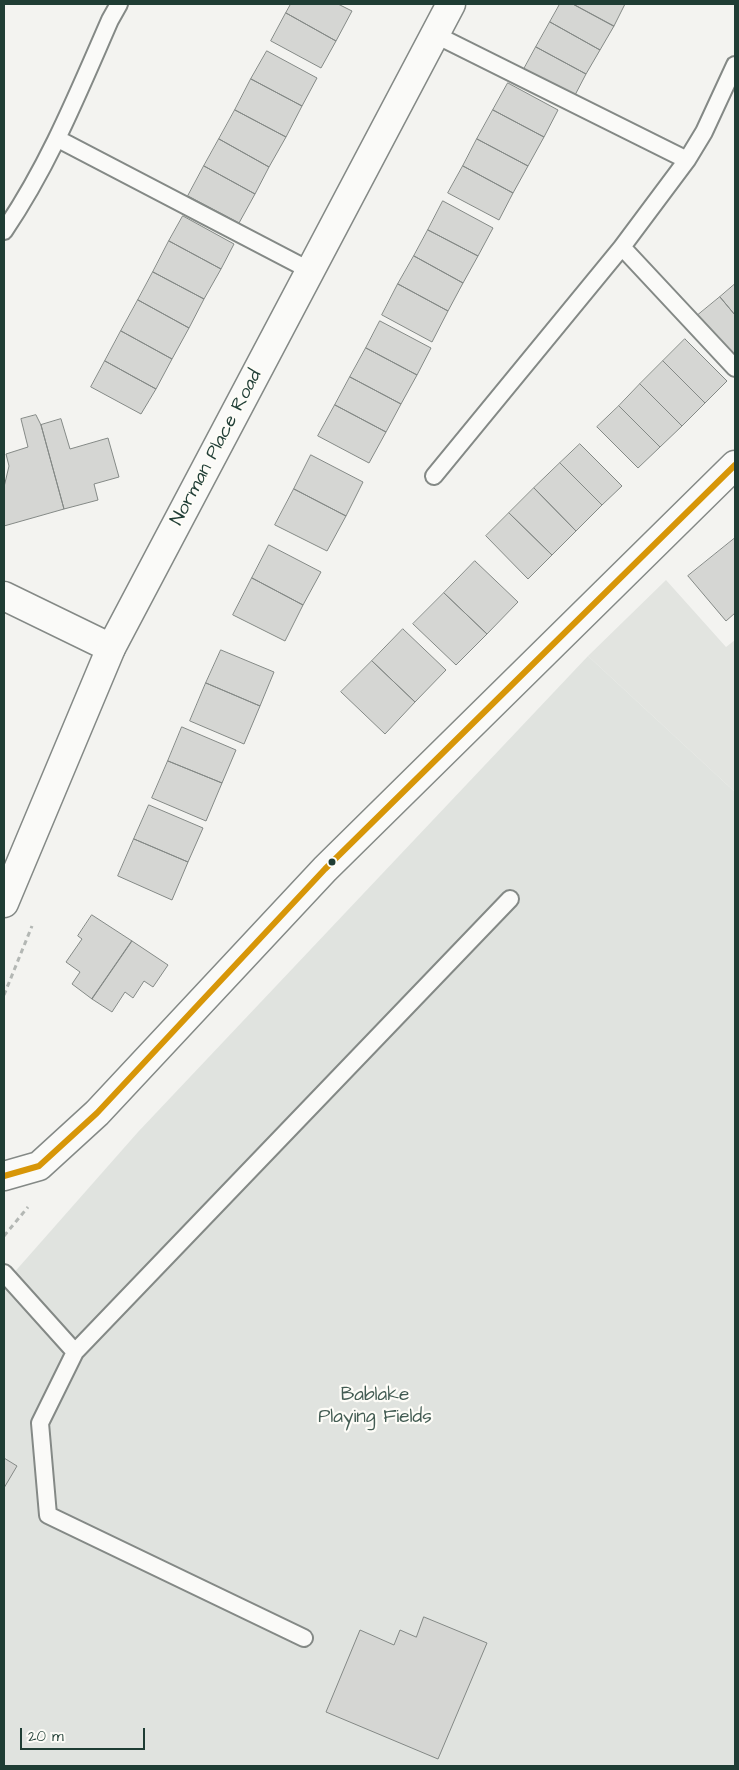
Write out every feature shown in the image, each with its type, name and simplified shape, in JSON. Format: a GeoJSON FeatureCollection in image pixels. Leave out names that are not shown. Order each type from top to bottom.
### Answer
{"type":"FeatureCollection","features":[{"type":"Feature","properties":{"kind":"street","name":"Norman Place Road"},"geometry":{"type":"LineString","coordinates":[[4,903],[111,648],[451,4]]}},
{"type":"Feature","properties":{"kind":"street"},"geometry":{"type":"LineString","coordinates":[[4,1176],[39,1166],[96,1112],[325,869],[735,465]]}},
{"type":"Feature","properties":{"kind":"street"},"geometry":{"type":"LineString","coordinates":[[4,596],[111,648]]}},
{"type":"Feature","properties":{"kind":"lane"},"geometry":{"type":"LineString","coordinates":[[4,231],[22,204],[58,139],[110,20],[119,4]]}},
{"type":"Feature","properties":{"kind":"lane"},"geometry":{"type":"LineString","coordinates":[[436,35],[687,160]]}},
{"type":"Feature","properties":{"kind":"lane"},"geometry":{"type":"LineString","coordinates":[[434,476],[622,247],[687,160],[704,132],[735,65]]}},
{"type":"Feature","properties":{"kind":"lane"},"geometry":{"type":"LineString","coordinates":[[58,139],[311,271]]}},
{"type":"Feature","properties":{"kind":"lane"},"geometry":{"type":"LineString","coordinates":[[622,247],[735,368]]}},
{"type":"Feature","properties":{"kind":"lane"},"geometry":{"type":"LineString","coordinates":[[304,1638],[48,1515],[40,1422],[75,1352],[510,899]]}},
{"type":"Feature","properties":{"kind":"lane"},"geometry":{"type":"LineString","coordinates":[[4,1273],[75,1352]]}},
{"type":"Feature","properties":{"kind":"shaded area"},"geometry":{"type":"Polygon","coordinates":[[[666,580],[726,647],[735,640],[735,792],[588,656],[666,580]]]}},
{"type":"Feature","properties":{"kind":"green space","name":"Bablake Playing Fields"},"geometry":{"type":"Polygon","coordinates":[[[588,656],[735,792],[735,1766],[4,1766],[4,1284],[138,1132],[588,656]]]}},
{"type":"Feature","properties":{"kind":"building"},"geometry":{"type":"Polygon","coordinates":[[[291,4],[338,4],[352,11],[336,41],[286,13],[291,4]]]}},
{"type":"Feature","properties":{"kind":"building"},"geometry":{"type":"Polygon","coordinates":[[[560,4],[573,4],[614,26],[600,50],[550,22],[560,4]]]}},
{"type":"Feature","properties":{"kind":"building"},"geometry":{"type":"Polygon","coordinates":[[[573,4],[625,4],[614,26],[573,4]]]}},
{"type":"Feature","properties":{"kind":"building"},"geometry":{"type":"Polygon","coordinates":[[[286,13],[336,41],[321,68],[271,41],[286,13]]]}},
{"type":"Feature","properties":{"kind":"building"},"geometry":{"type":"Polygon","coordinates":[[[550,22],[600,50],[586,74],[536,47],[550,22]]]}},
{"type":"Feature","properties":{"kind":"building"},"geometry":{"type":"Polygon","coordinates":[[[536,47],[586,74],[574,97],[524,69],[536,47]]]}},
{"type":"Feature","properties":{"kind":"building"},"geometry":{"type":"Polygon","coordinates":[[[267,51],[317,78],[302,106],[251,79],[267,51]]]}},
{"type":"Feature","properties":{"kind":"building"},"geometry":{"type":"Polygon","coordinates":[[[251,79],[302,106],[286,137],[235,110],[251,79]]]}},
{"type":"Feature","properties":{"kind":"building"},"geometry":{"type":"Polygon","coordinates":[[[508,83],[558,110],[544,137],[493,110],[508,83]]]}},
{"type":"Feature","properties":{"kind":"building"},"geometry":{"type":"Polygon","coordinates":[[[235,110],[286,137],[269,167],[219,139],[235,110]]]}},
{"type":"Feature","properties":{"kind":"building"},"geometry":{"type":"Polygon","coordinates":[[[493,110],[544,137],[528,166],[477,139],[493,110]]]}},
{"type":"Feature","properties":{"kind":"building"},"geometry":{"type":"Polygon","coordinates":[[[219,139],[269,167],[255,194],[204,166],[219,139]]]}},
{"type":"Feature","properties":{"kind":"building"},"geometry":{"type":"Polygon","coordinates":[[[477,139],[528,166],[513,193],[463,166],[477,139]]]}},
{"type":"Feature","properties":{"kind":"building"},"geometry":{"type":"Polygon","coordinates":[[[204,166],[255,194],[239,223],[188,196],[204,166]]]}},
{"type":"Feature","properties":{"kind":"building"},"geometry":{"type":"Polygon","coordinates":[[[463,166],[513,193],[499,220],[448,193],[463,166]]]}},
{"type":"Feature","properties":{"kind":"building"},"geometry":{"type":"Polygon","coordinates":[[[443,201],[493,228],[478,256],[428,230],[443,201]]]}},
{"type":"Feature","properties":{"kind":"building"},"geometry":{"type":"Polygon","coordinates":[[[183,216],[234,244],[221,269],[169,241],[183,216]]]}},
{"type":"Feature","properties":{"kind":"building"},"geometry":{"type":"Polygon","coordinates":[[[428,230],[478,256],[463,283],[414,256],[428,230]]]}},
{"type":"Feature","properties":{"kind":"building"},"geometry":{"type":"Polygon","coordinates":[[[169,241],[221,269],[204,299],[153,272],[169,241]]]}},
{"type":"Feature","properties":{"kind":"building"},"geometry":{"type":"Polygon","coordinates":[[[414,256],[463,283],[448,311],[398,284],[414,256]]]}},
{"type":"Feature","properties":{"kind":"building"},"geometry":{"type":"Polygon","coordinates":[[[153,272],[204,299],[189,328],[138,300],[153,272]]]}},
{"type":"Feature","properties":{"kind":"building"},"geometry":{"type":"Polygon","coordinates":[[[398,284],[448,311],[432,342],[382,315],[398,284]]]}},
{"type":"Feature","properties":{"kind":"building"},"geometry":{"type":"Polygon","coordinates":[[[735,284],[735,315],[720,297],[735,284]]]}},
{"type":"Feature","properties":{"kind":"building"},"geometry":{"type":"Polygon","coordinates":[[[720,297],[735,315],[735,360],[698,315],[720,297]]]}},
{"type":"Feature","properties":{"kind":"building"},"geometry":{"type":"Polygon","coordinates":[[[138,300],[189,328],[172,359],[121,331],[138,300]]]}},
{"type":"Feature","properties":{"kind":"building"},"geometry":{"type":"Polygon","coordinates":[[[380,321],[431,348],[417,375],[366,348],[380,321]]]}},
{"type":"Feature","properties":{"kind":"building"},"geometry":{"type":"Polygon","coordinates":[[[121,331],[172,359],[156,389],[105,361],[121,331]]]}},
{"type":"Feature","properties":{"kind":"building"},"geometry":{"type":"Polygon","coordinates":[[[685,339],[727,381],[705,403],[663,361],[685,339]]]}},
{"type":"Feature","properties":{"kind":"building"},"geometry":{"type":"Polygon","coordinates":[[[366,348],[417,375],[401,404],[350,377],[366,348]]]}},
{"type":"Feature","properties":{"kind":"building"},"geometry":{"type":"Polygon","coordinates":[[[105,361],[156,389],[141,414],[91,387],[105,361]]]}},
{"type":"Feature","properties":{"kind":"building"},"geometry":{"type":"Polygon","coordinates":[[[663,361],[705,403],[682,426],[640,384],[663,361]]]}},
{"type":"Feature","properties":{"kind":"building"},"geometry":{"type":"Polygon","coordinates":[[[350,377],[401,404],[386,432],[335,405],[350,377]]]}},
{"type":"Feature","properties":{"kind":"building"},"geometry":{"type":"Polygon","coordinates":[[[640,384],[682,426],[660,447],[619,406],[640,384]]]}},
{"type":"Feature","properties":{"kind":"building"},"geometry":{"type":"Polygon","coordinates":[[[335,405],[386,432],[369,463],[318,436],[335,405]]]}},
{"type":"Feature","properties":{"kind":"building"},"geometry":{"type":"Polygon","coordinates":[[[619,406],[660,447],[638,468],[597,427],[619,406]]]}},
{"type":"Feature","properties":{"kind":"building"},"geometry":{"type":"Polygon","coordinates":[[[36,415],[41,425],[64,509],[4,526],[4,487],[9,466],[6,454],[28,447],[21,419],[36,415]]]}},
{"type":"Feature","properties":{"kind":"building"},"geometry":{"type":"Polygon","coordinates":[[[61,419],[70,449],[108,438],[119,477],[94,484],[98,500],[64,509],[41,425],[61,419]]]}},
{"type":"Feature","properties":{"kind":"building"},"geometry":{"type":"Polygon","coordinates":[[[580,444],[622,486],[602,505],[560,463],[580,444]]]}},
{"type":"Feature","properties":{"kind":"building"},"geometry":{"type":"Polygon","coordinates":[[[311,455],[363,482],[346,516],[294,489],[311,455]]]}},
{"type":"Feature","properties":{"kind":"building"},"geometry":{"type":"Polygon","coordinates":[[[560,463],[602,505],[576,531],[534,488],[560,463]]]}},
{"type":"Feature","properties":{"kind":"building"},"geometry":{"type":"Polygon","coordinates":[[[534,488],[576,531],[552,555],[509,513],[534,488]]]}},
{"type":"Feature","properties":{"kind":"building"},"geometry":{"type":"Polygon","coordinates":[[[294,489],[346,516],[327,551],[275,525],[294,489]]]}},
{"type":"Feature","properties":{"kind":"building"},"geometry":{"type":"Polygon","coordinates":[[[509,513],[552,555],[528,579],[486,536],[509,513]]]}},
{"type":"Feature","properties":{"kind":"building"},"geometry":{"type":"Polygon","coordinates":[[[735,538],[735,613],[726,621],[688,576],[735,538]]]}},
{"type":"Feature","properties":{"kind":"building"},"geometry":{"type":"Polygon","coordinates":[[[269,545],[321,572],[303,605],[252,578],[269,545]]]}},
{"type":"Feature","properties":{"kind":"building"},"geometry":{"type":"Polygon","coordinates":[[[475,561],[518,602],[487,634],[444,593],[475,561]]]}},
{"type":"Feature","properties":{"kind":"building"},"geometry":{"type":"Polygon","coordinates":[[[252,578],[303,605],[285,641],[233,615],[252,578]]]}},
{"type":"Feature","properties":{"kind":"building"},"geometry":{"type":"Polygon","coordinates":[[[444,593],[487,634],[456,665],[413,624],[444,593]]]}},
{"type":"Feature","properties":{"kind":"building"},"geometry":{"type":"Polygon","coordinates":[[[403,629],[446,670],[415,702],[372,661],[403,629]]]}},
{"type":"Feature","properties":{"kind":"building"},"geometry":{"type":"Polygon","coordinates":[[[221,650],[274,672],[260,706],[206,683],[221,650]]]}},
{"type":"Feature","properties":{"kind":"building"},"geometry":{"type":"Polygon","coordinates":[[[372,661],[415,702],[385,734],[341,692],[372,661]]]}},
{"type":"Feature","properties":{"kind":"building"},"geometry":{"type":"Polygon","coordinates":[[[206,683],[260,706],[244,744],[190,721],[206,683]]]}},
{"type":"Feature","properties":{"kind":"building"},"geometry":{"type":"Polygon","coordinates":[[[182,727],[236,750],[222,783],[168,761],[182,727]]]}},
{"type":"Feature","properties":{"kind":"building"},"geometry":{"type":"Polygon","coordinates":[[[168,761],[222,783],[206,821],[152,798],[168,761]]]}},
{"type":"Feature","properties":{"kind":"building"},"geometry":{"type":"Polygon","coordinates":[[[149,805],[203,828],[188,862],[134,839],[149,805]]]}},
{"type":"Feature","properties":{"kind":"building"},"geometry":{"type":"Polygon","coordinates":[[[134,839],[188,862],[172,900],[118,876],[134,839]]]}},
{"type":"Feature","properties":{"kind":"building"},"geometry":{"type":"Polygon","coordinates":[[[92,915],[132,941],[92,999],[72,984],[80,972],[66,962],[82,939],[78,936],[92,915]]]}},
{"type":"Feature","properties":{"kind":"building"},"geometry":{"type":"Polygon","coordinates":[[[132,941],[168,965],[153,987],[144,981],[133,998],[125,992],[112,1012],[92,999],[132,941]]]}},
{"type":"Feature","properties":{"kind":"building"},"geometry":{"type":"Polygon","coordinates":[[[4,1458],[17,1466],[4,1488],[4,1458]]]}},
{"type":"Feature","properties":{"kind":"building"},"geometry":{"type":"Polygon","coordinates":[[[424,1617],[487,1643],[438,1759],[326,1712],[360,1630],[394,1645],[400,1630],[416,1637],[424,1617]]]}},
{"type":"Feature","properties":{"kind":"transit line"},"geometry":{"type":"LineString","coordinates":[[4,1176],[39,1166],[97,1113],[325,869],[735,465]]}}]}
